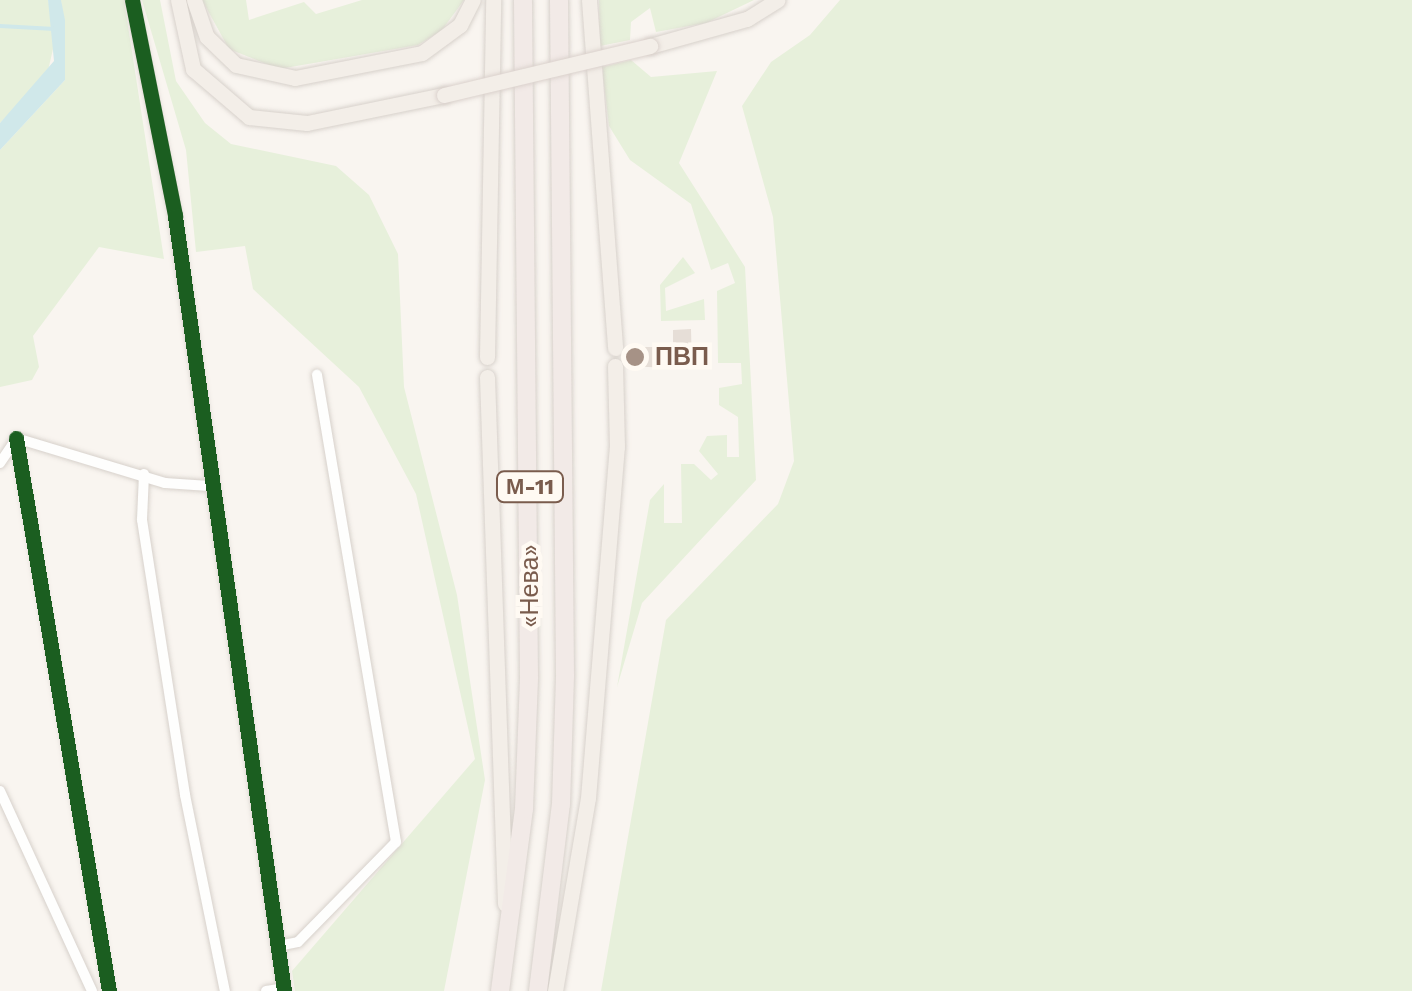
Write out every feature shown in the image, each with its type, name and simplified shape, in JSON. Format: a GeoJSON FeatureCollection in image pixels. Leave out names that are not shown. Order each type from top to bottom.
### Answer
{"type":"FeatureCollection","features":[{"type":"Feature","properties":{"kind":"highway","name":"«Нева»"},"geometry":{"type":"LineString","coordinates":[[501,982],[524,809],[530,677],[523,0]]}},
{"type":"Feature","properties":{"kind":"highway","name":"«Нева»"},"geometry":{"type":"LineString","coordinates":[[538,991],[561,804],[566,675],[559,0]]}},
{"type":"Feature","properties":{"kind":"main road"},"geometry":{"type":"LineString","coordinates":[[178,0],[193,69],[249,117],[307,124],[650,46],[746,20],[776,0]]}},
{"type":"Feature","properties":{"kind":"main road"},"geometry":{"type":"LineString","coordinates":[[194,0],[207,37],[236,65],[295,78],[422,53],[460,24],[473,0]]}},
{"type":"Feature","properties":{"kind":"main road"},"geometry":{"type":"LineString","coordinates":[[487,357],[493,0]]}},
{"type":"Feature","properties":{"kind":"main road"},"geometry":{"type":"LineString","coordinates":[[589,0],[615,348]]}},
{"type":"Feature","properties":{"kind":"main road"},"geometry":{"type":"LineString","coordinates":[[555,991],[588,798],[616,447],[615,366]]}},
{"type":"Feature","properties":{"kind":"main road","name":"М-11"},"geometry":{"type":"LineString","coordinates":[[487,376],[507,803],[501,982]]}},
{"type":"Feature","properties":{"kind":"street"},"geometry":{"type":"LineString","coordinates":[[132,0],[175,216],[209,486],[284,989],[266,991]]}},
{"type":"Feature","properties":{"kind":"street"},"geometry":{"type":"LineString","coordinates":[[278,946],[298,942],[396,842],[317,374]]}},
{"type":"Feature","properties":{"kind":"street"},"geometry":{"type":"LineString","coordinates":[[16,438],[144,474],[209,486]]}},
{"type":"Feature","properties":{"kind":"street"},"geometry":{"type":"LineString","coordinates":[[0,463],[16,438]]}},
{"type":"Feature","properties":{"kind":"street"},"geometry":{"type":"LineString","coordinates":[[16,438],[109,991]]}},
{"type":"Feature","properties":{"kind":"street"},"geometry":{"type":"LineString","coordinates":[[144,474],[142,520],[185,795],[225,991]]}},
{"type":"Feature","properties":{"kind":"street"},"geometry":{"type":"LineString","coordinates":[[0,792],[92,991]]}},
{"type":"Feature","properties":{"kind":"green space"},"geometry":{"type":"Polygon","coordinates":[[[0,0],[48,0],[56,36],[47,75],[0,123],[0,0]]]}},
{"type":"Feature","properties":{"kind":"green space"},"geometry":{"type":"Polygon","coordinates":[[[61,0],[124,0],[164,259],[99,247],[33,336],[39,367],[32,380],[0,387],[0,150],[65,80],[61,0]]]}},
{"type":"Feature","properties":{"kind":"green space"},"geometry":{"type":"Polygon","coordinates":[[[142,0],[160,0],[176,81],[205,123],[231,144],[336,166],[369,195],[398,254],[404,387],[457,595],[485,780],[444,991],[295,991],[292,971],[475,759],[416,494],[359,387],[253,289],[245,246],[196,252],[186,150],[142,0]]]}},
{"type":"Feature","properties":{"kind":"green space"},"geometry":{"type":"Polygon","coordinates":[[[202,0],[246,0],[249,20],[304,2],[316,14],[362,0],[464,0],[442,30],[418,45],[279,69],[229,49],[202,0]]]}},
{"type":"Feature","properties":{"kind":"green space"},"geometry":{"type":"Polygon","coordinates":[[[599,0],[754,0],[706,23],[656,32],[650,8],[631,22],[630,40],[600,46],[599,0]]]}},
{"type":"Feature","properties":{"kind":"green space"},"geometry":{"type":"Polygon","coordinates":[[[840,0],[1412,0],[1412,991],[601,991],[666,620],[778,504],[794,461],[773,217],[742,106],[771,62],[810,35],[840,0]]]}},
{"type":"Feature","properties":{"kind":"green space"},"geometry":{"type":"Polygon","coordinates":[[[631,60],[651,77],[717,71],[679,163],[745,267],[756,480],[642,603],[617,687],[650,500],[664,484],[664,523],[682,523],[681,464],[694,464],[711,480],[718,474],[699,451],[707,436],[727,435],[727,457],[739,457],[738,417],[719,405],[719,388],[742,384],[741,363],[718,363],[717,291],[735,283],[728,263],[711,270],[691,204],[630,160],[609,126],[602,67],[631,60]]]}},
{"type":"Feature","properties":{"kind":"green space"},"geometry":{"type":"Polygon","coordinates":[[[683,257],[695,273],[665,288],[666,311],[704,299],[705,320],[661,321],[660,285],[683,257]]]}},
{"type":"Feature","properties":{"kind":"water"},"geometry":{"type":"Polygon","coordinates":[[[48,0],[61,0],[65,80],[0,150],[0,123],[54,61],[48,0]]]}},
{"type":"Feature","properties":{"kind":"building"},"geometry":{"type":"Polygon","coordinates":[[[691,329],[692,369],[626,366],[622,357],[626,347],[673,347],[673,330],[691,329]]]}},
{"type":"Feature","properties":{"kind":"waterway"},"geometry":{"type":"LineString","coordinates":[[0,26],[55,29]]}},
{"type":"Feature","properties":{"kind":"cycle path"},"geometry":{"type":"LineString","coordinates":[[132,0],[175,216],[284,991]]}},
{"type":"Feature","properties":{"kind":"cycle path"},"geometry":{"type":"LineString","coordinates":[[16,438],[109,991]]}},
{"type":"Feature","properties":{"kind":"place","name":"ПВП"},"geometry":{"type":"Point","coordinates":[635,357]}}]}
